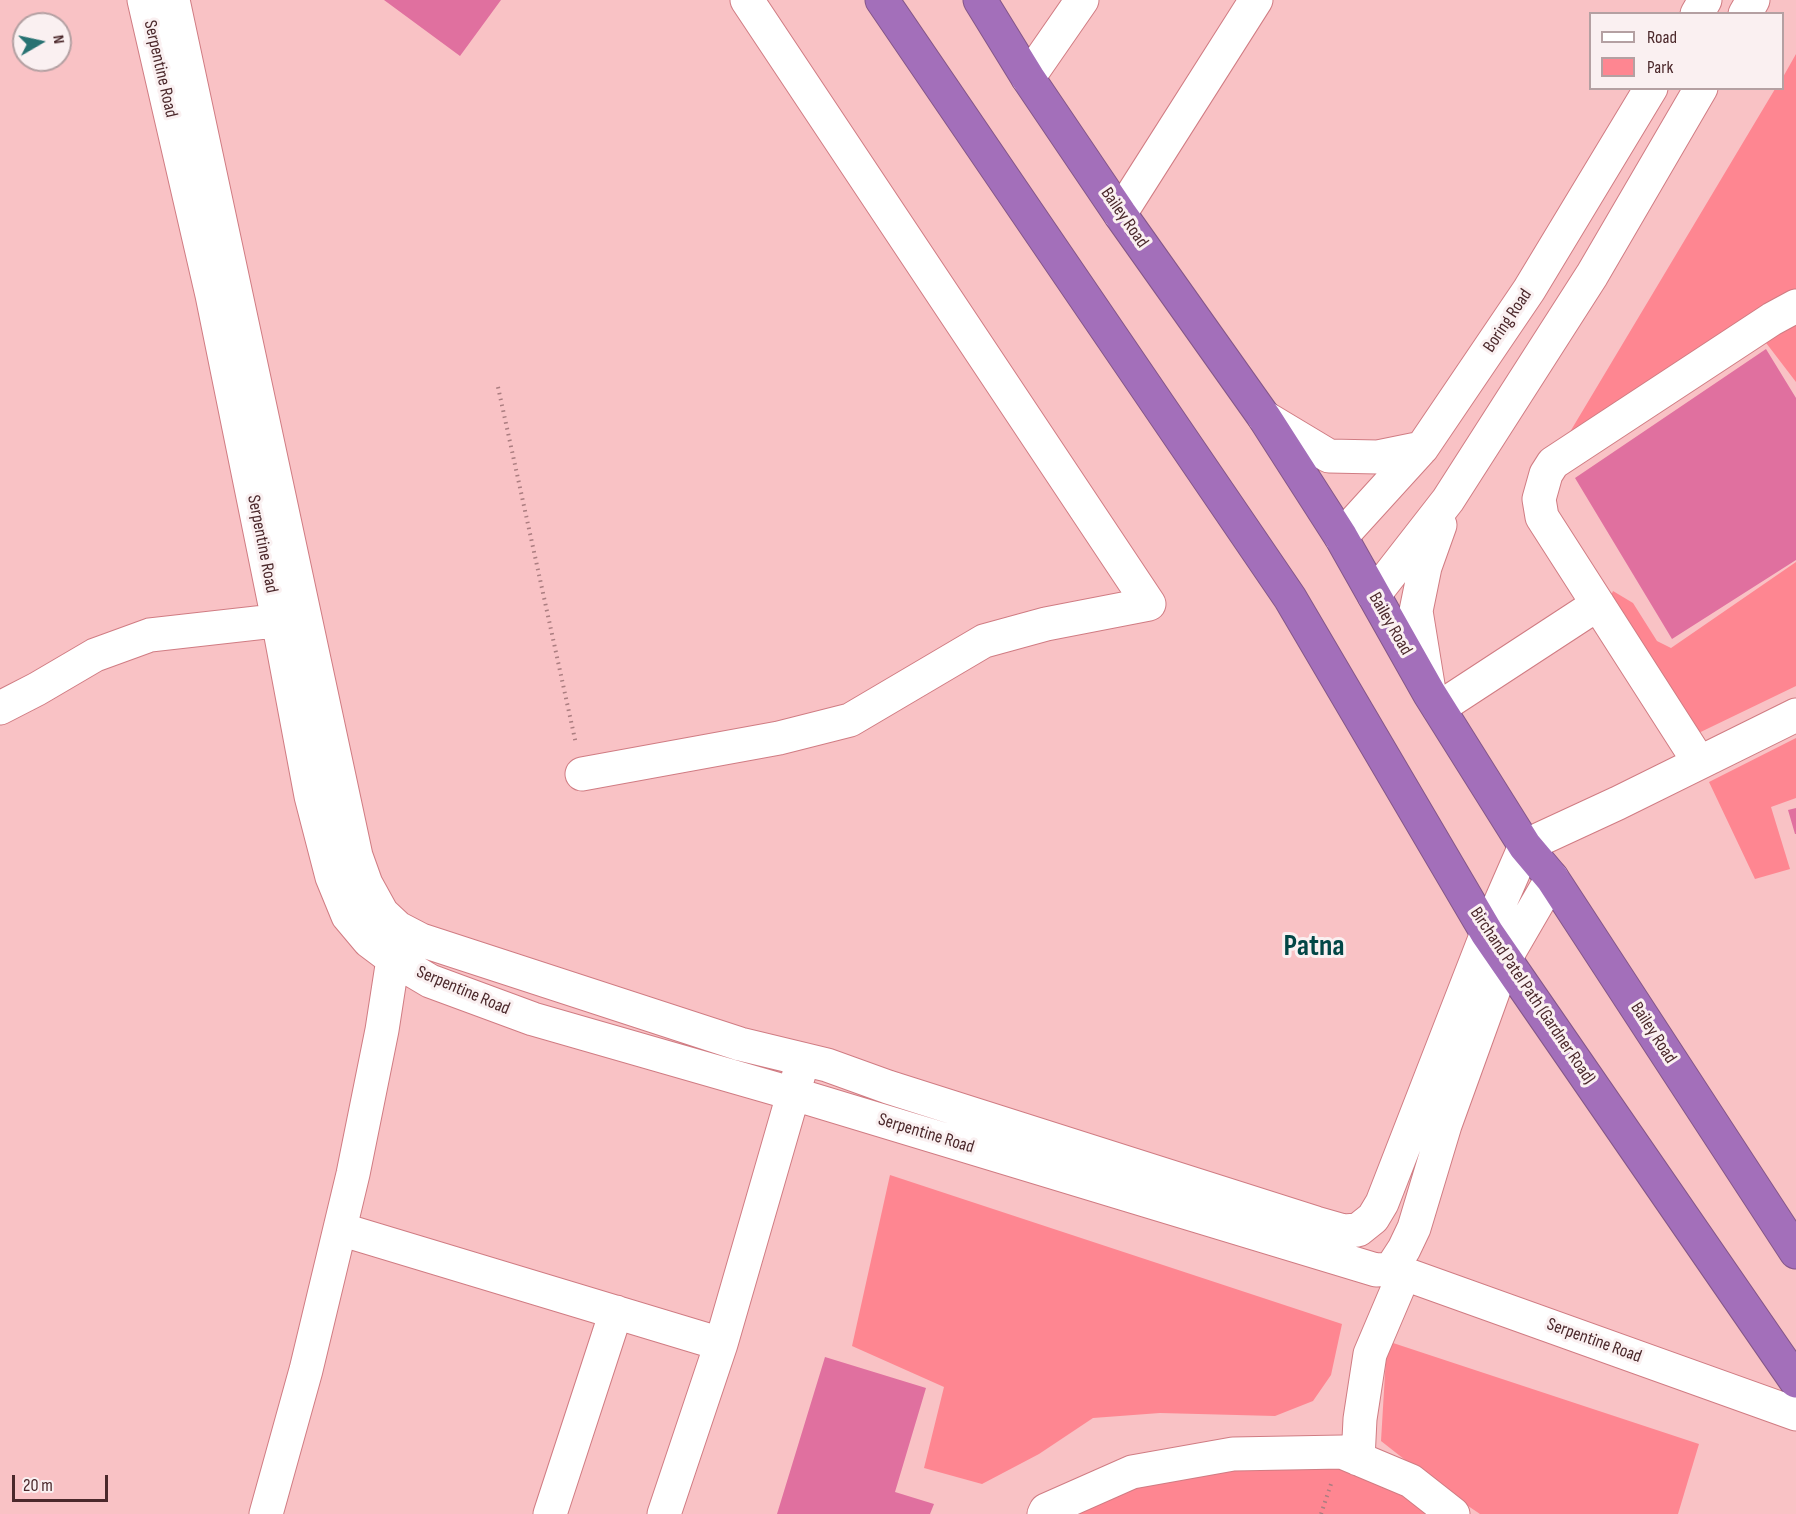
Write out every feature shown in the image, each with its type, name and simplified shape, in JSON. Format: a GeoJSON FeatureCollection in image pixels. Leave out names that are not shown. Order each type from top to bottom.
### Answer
{"type":"FeatureCollection","features":[{"type":"Feature","properties":{"kind":"highway","name":"Birchand Patel Path (Gardner Road)"},"geometry":{"type":"LineString","coordinates":[[882,0],[1290,598],[1496,946],[1796,1381]]}},
{"type":"Feature","properties":{"kind":"highway","name":"Bailey Road"},"geometry":{"type":"LineString","coordinates":[[980,0],[1028,78],[1120,214],[1264,417],[1341,537],[1434,700],[1525,846],[1552,878],[1796,1252]]}},
{"type":"Feature","properties":{"kind":"street","name":"Serpentine Road"},"geometry":{"type":"LineString","coordinates":[[144,0],[212,295],[292,619],[311,796],[332,877],[348,916],[371,922],[369,941],[393,959],[430,981],[533,1019],[794,1094],[1376,1270],[1398,1271],[1796,1414]]}},
{"type":"Feature","properties":{"kind":"street"},"geometry":{"type":"LineString","coordinates":[[0,708],[95,655],[150,635],[292,619],[174,0]]}},
{"type":"Feature","properties":{"kind":"street"},"geometry":{"type":"LineString","coordinates":[[582,774],[779,738],[850,720],[984,641],[1046,624],[1149,604],[747,0]]}},
{"type":"Feature","properties":{"kind":"street"},"geometry":{"type":"LineString","coordinates":[[1028,78],[1082,0]]}},
{"type":"Feature","properties":{"kind":"street"},"geometry":{"type":"LineString","coordinates":[[1120,214],[1256,0]]}},
{"type":"Feature","properties":{"kind":"street","name":"Boring Road"},"geometry":{"type":"LineString","coordinates":[[1341,537],[1422,448],[1529,290],[1650,90]]}},
{"type":"Feature","properties":{"kind":"street"},"geometry":{"type":"LineString","coordinates":[[1374,595],[1448,500],[1592,275],[1700,90]]}},
{"type":"Feature","properties":{"kind":"street"},"geometry":{"type":"LineString","coordinates":[[1699,762],[1542,517],[1539,499],[1546,474],[1553,463],[1762,325],[1796,306]]}},
{"type":"Feature","properties":{"kind":"street"},"geometry":{"type":"LineString","coordinates":[[1264,417],[1329,456],[1377,457],[1422,448]]}},
{"type":"Feature","properties":{"kind":"street"},"geometry":{"type":"LineString","coordinates":[[1448,500],[1425,567],[1416,611],[1434,700],[1598,604]]}},
{"type":"Feature","properties":{"kind":"street"},"geometry":{"type":"LineString","coordinates":[[1358,1459],[1360,1419],[1370,1354],[1404,1249],[1414,1228],[1525,846],[1796,715]]}},
{"type":"Feature","properties":{"kind":"street"},"geometry":{"type":"LineString","coordinates":[[371,922],[398,928],[420,940],[740,1044],[827,1065],[888,1087],[1344,1231],[1358,1230],[1373,1218],[1382,1203],[1496,946],[1552,878]]}},
{"type":"Feature","properties":{"kind":"street"},"geometry":{"type":"LineString","coordinates":[[266,1514],[306,1370],[340,1229],[382,1030],[393,959]]}},
{"type":"Feature","properties":{"kind":"street"},"geometry":{"type":"LineString","coordinates":[[664,1514],[721,1344],[794,1094],[802,1059]]}},
{"type":"Feature","properties":{"kind":"street"},"geometry":{"type":"LineString","coordinates":[[340,1229],[721,1344]]}},
{"type":"Feature","properties":{"kind":"street"},"geometry":{"type":"LineString","coordinates":[[550,1514],[616,1312]]}},
{"type":"Feature","properties":{"kind":"street"},"geometry":{"type":"LineString","coordinates":[[1044,1514],[1046,1510],[1132,1472],[1233,1454],[1342,1452],[1411,1481],[1453,1514]]}},
{"type":"Feature","properties":{"kind":"path"},"geometry":{"type":"LineString","coordinates":[[498,387],[582,774]]}},
{"type":"Feature","properties":{"kind":"green space"},"geometry":{"type":"Polygon","coordinates":[[[1796,54],[1796,382],[1747,318],[1555,457],[1774,90],[1784,90],[1784,75],[1796,54]]]}},
{"type":"Feature","properties":{"kind":"green space"},"geometry":{"type":"Polygon","coordinates":[[[1796,562],[1796,686],[1682,741],[1606,607],[1613,591],[1633,603],[1657,641],[1671,648],[1796,562]]]}},
{"type":"Feature","properties":{"kind":"green space"},"geometry":{"type":"Polygon","coordinates":[[[1796,738],[1796,798],[1771,807],[1790,869],[1755,879],[1709,782],[1796,738]]]}},
{"type":"Feature","properties":{"kind":"green space"},"geometry":{"type":"Polygon","coordinates":[[[890,1175],[1342,1324],[1331,1375],[1313,1401],[1275,1416],[1160,1413],[1093,1418],[1039,1454],[982,1484],[924,1468],[944,1387],[852,1346],[890,1175]]]}},
{"type":"Feature","properties":{"kind":"green space"},"geometry":{"type":"Polygon","coordinates":[[[1387,1341],[1699,1444],[1678,1514],[1480,1514],[1437,1485],[1381,1441],[1387,1341]]]}},
{"type":"Feature","properties":{"kind":"green space"},"geometry":{"type":"Polygon","coordinates":[[[1334,1458],[1438,1514],[1060,1514],[1142,1475],[1334,1458]]]}},
{"type":"Feature","properties":{"kind":"building"},"geometry":{"type":"Polygon","coordinates":[[[384,0],[501,0],[460,56],[384,0]]]}},
{"type":"Feature","properties":{"kind":"building"},"geometry":{"type":"Polygon","coordinates":[[[1766,349],[1796,398],[1796,560],[1672,639],[1575,478],[1766,349]]]}},
{"type":"Feature","properties":{"kind":"building"},"geometry":{"type":"Polygon","coordinates":[[[1796,808],[1796,834],[1795,834],[1788,810],[1796,808]]]}},
{"type":"Feature","properties":{"kind":"building"},"geometry":{"type":"Polygon","coordinates":[[[825,1357],[926,1388],[895,1492],[934,1504],[930,1514],[777,1514],[825,1357]]]}},
{"type":"Feature","properties":{"kind":"district","name":"Patna"},"geometry":{"type":"Point","coordinates":[1314,947]}}]}
